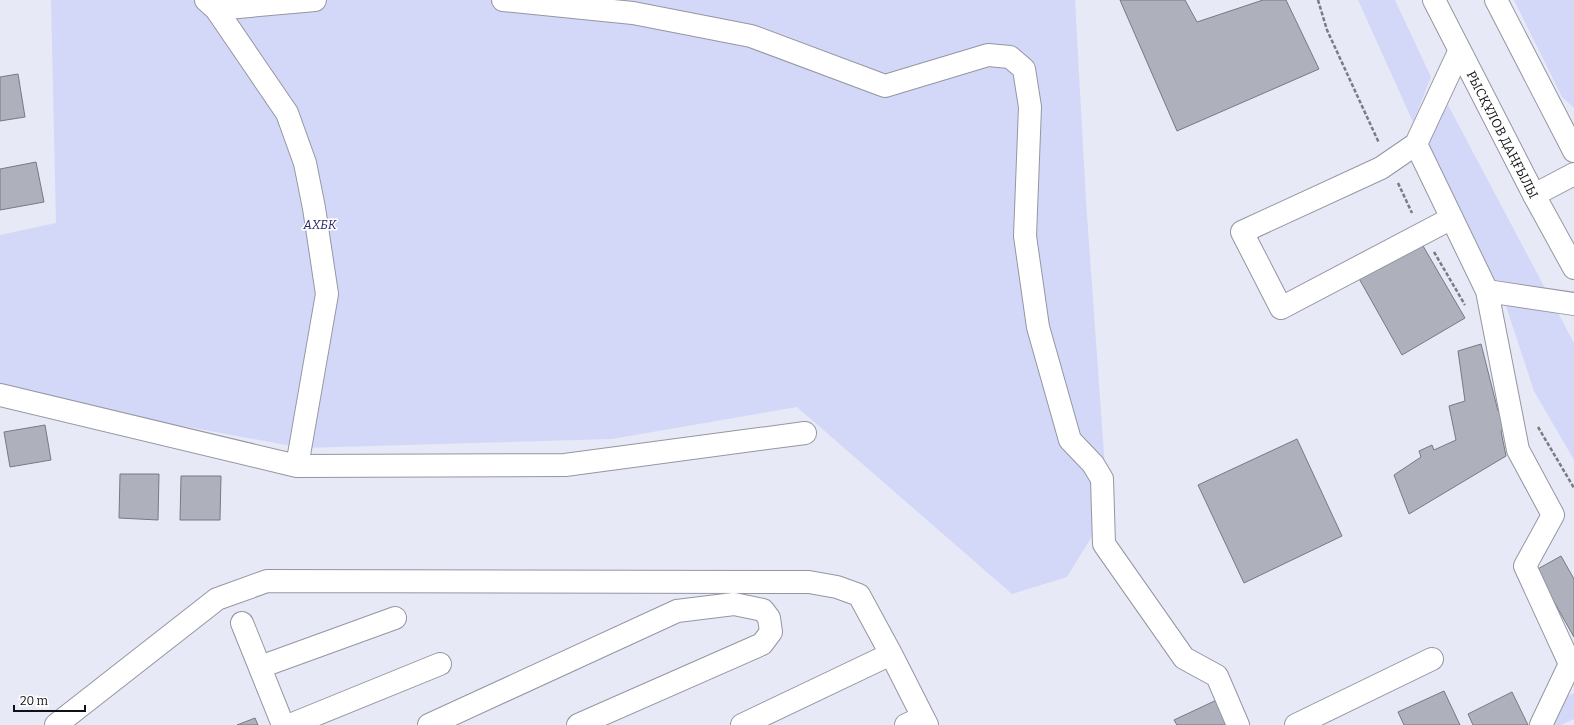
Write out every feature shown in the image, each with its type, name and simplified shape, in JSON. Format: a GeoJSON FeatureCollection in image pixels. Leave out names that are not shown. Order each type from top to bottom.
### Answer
{"type":"FeatureCollection","features":[{"type":"Feature","properties":{"kind":"main road"},"geometry":{"type":"LineString","coordinates":[[211,5],[315,0]]}},
{"type":"Feature","properties":{"kind":"main road"},"geometry":{"type":"LineString","coordinates":[[503,0],[633,13],[751,36],[885,86],[988,55],[1010,57],[1024,69],[1030,107],[1025,236],[1038,327],[1070,440],[1093,464],[1102,479],[1104,544],[1184,658],[1217,676],[1238,725]]}},
{"type":"Feature","properties":{"kind":"main road","name":"РЫСҚҰЛОВ ДАҢҒЫЛЫ"},"geometry":{"type":"LineString","coordinates":[[1434,0],[1459,52],[1574,268]]}},
{"type":"Feature","properties":{"kind":"main road"},"geometry":{"type":"LineString","coordinates":[[1496,0],[1574,151]]}},
{"type":"Feature","properties":{"kind":"main road"},"geometry":{"type":"LineString","coordinates":[[211,5],[287,113],[305,163],[314,208],[326,294],[297,466]]}},
{"type":"Feature","properties":{"kind":"main road"},"geometry":{"type":"LineString","coordinates":[[1452,218],[1281,308],[1242,232],[1381,168],[1416,144],[1459,52]]}},
{"type":"Feature","properties":{"kind":"main road"},"geometry":{"type":"LineString","coordinates":[[1416,144],[1487,291],[1518,450],[1553,515],[1524,566],[1570,664],[1541,725]]}},
{"type":"Feature","properties":{"kind":"main road"},"geometry":{"type":"LineString","coordinates":[[1534,195],[1574,174]]}},
{"type":"Feature","properties":{"kind":"main road"},"geometry":{"type":"LineString","coordinates":[[1487,291],[1574,304]]}},
{"type":"Feature","properties":{"kind":"main road"},"geometry":{"type":"LineString","coordinates":[[0,395],[297,466],[565,465],[805,433]]}},
{"type":"Feature","properties":{"kind":"main road"},"geometry":{"type":"LineString","coordinates":[[56,725],[217,599],[266,582],[809,582],[837,587],[858,595],[891,654],[918,722]]}},
{"type":"Feature","properties":{"kind":"main road"},"geometry":{"type":"LineString","coordinates":[[429,725],[677,611],[734,604],[763,610],[769,618],[771,632],[762,644],[578,725]]}},
{"type":"Feature","properties":{"kind":"main road"},"geometry":{"type":"LineString","coordinates":[[260,667],[395,618]]}},
{"type":"Feature","properties":{"kind":"main road"},"geometry":{"type":"LineString","coordinates":[[242,623],[283,725]]}},
{"type":"Feature","properties":{"kind":"main road"},"geometry":{"type":"LineString","coordinates":[[742,725],[891,654]]}},
{"type":"Feature","properties":{"kind":"main road"},"geometry":{"type":"LineString","coordinates":[[1296,725],[1432,659]]}},
{"type":"Feature","properties":{"kind":"main road"},"geometry":{"type":"LineString","coordinates":[[290,725],[440,664]]}},
{"type":"Feature","properties":{"kind":"green space","name":"АХБК"},"geometry":{"type":"Polygon","coordinates":[[[51,0],[1075,0],[1086,201],[1108,510],[1067,577],[1012,594],[797,407],[612,439],[302,448],[0,392],[0,235],[56,223],[51,0]]]}},
{"type":"Feature","properties":{"kind":"green space"},"geometry":{"type":"Polygon","coordinates":[[[1358,0],[1395,0],[1431,77],[1413,122],[1358,0]]]}},
{"type":"Feature","properties":{"kind":"green space"},"geometry":{"type":"Polygon","coordinates":[[[1514,0],[1574,0],[1574,108],[1562,97],[1514,0]]]}},
{"type":"Feature","properties":{"kind":"green space"},"geometry":{"type":"Polygon","coordinates":[[[1448,105],[1574,343],[1574,460],[1534,391],[1503,297],[1425,145],[1448,105]]]}},
{"type":"Feature","properties":{"kind":"green space"},"geometry":{"type":"Polygon","coordinates":[[[1574,693],[1574,719],[1561,725],[1552,725],[1565,697],[1574,693]]]}},
{"type":"Feature","properties":{"kind":"building"},"geometry":{"type":"Polygon","coordinates":[[[1120,0],[1185,0],[1197,22],[1263,0],[1286,0],[1319,69],[1177,131],[1120,0]]]}},
{"type":"Feature","properties":{"kind":"building"},"geometry":{"type":"Polygon","coordinates":[[[18,74],[25,117],[0,121],[0,77],[18,74]]]}},
{"type":"Feature","properties":{"kind":"building"},"geometry":{"type":"Polygon","coordinates":[[[36,162],[44,202],[0,210],[0,169],[36,162]]]}},
{"type":"Feature","properties":{"kind":"building"},"geometry":{"type":"Polygon","coordinates":[[[1419,239],[1465,318],[1402,355],[1357,275],[1419,239]]]}},
{"type":"Feature","properties":{"kind":"building"},"geometry":{"type":"Polygon","coordinates":[[[1481,344],[1498,411],[1504,414],[1506,428],[1501,431],[1506,456],[1409,514],[1394,475],[1421,457],[1419,451],[1432,445],[1434,450],[1456,440],[1449,406],[1465,401],[1458,351],[1481,344]]]}},
{"type":"Feature","properties":{"kind":"building"},"geometry":{"type":"Polygon","coordinates":[[[45,425],[51,460],[10,467],[4,432],[45,425]]]}},
{"type":"Feature","properties":{"kind":"building"},"geometry":{"type":"Polygon","coordinates":[[[1297,439],[1342,536],[1244,583],[1198,485],[1297,439]]]}},
{"type":"Feature","properties":{"kind":"building"},"geometry":{"type":"Polygon","coordinates":[[[120,474],[159,474],[158,520],[119,518],[120,474]]]}},
{"type":"Feature","properties":{"kind":"building"},"geometry":{"type":"Polygon","coordinates":[[[181,476],[221,476],[220,520],[180,520],[181,476]]]}},
{"type":"Feature","properties":{"kind":"building"},"geometry":{"type":"Polygon","coordinates":[[[1561,556],[1574,579],[1574,637],[1536,570],[1561,556]]]}},
{"type":"Feature","properties":{"kind":"building"},"geometry":{"type":"Polygon","coordinates":[[[1444,691],[1460,725],[1404,725],[1398,712],[1444,691]]]}},
{"type":"Feature","properties":{"kind":"building"},"geometry":{"type":"Polygon","coordinates":[[[1512,692],[1528,725],[1473,725],[1468,714],[1512,692]]]}},
{"type":"Feature","properties":{"kind":"building"},"geometry":{"type":"Polygon","coordinates":[[[1223,697],[1236,725],[1177,725],[1174,720],[1223,697]]]}},
{"type":"Feature","properties":{"kind":"building"},"geometry":{"type":"Polygon","coordinates":[[[255,718],[258,725],[237,725],[255,718]]]}}]}
